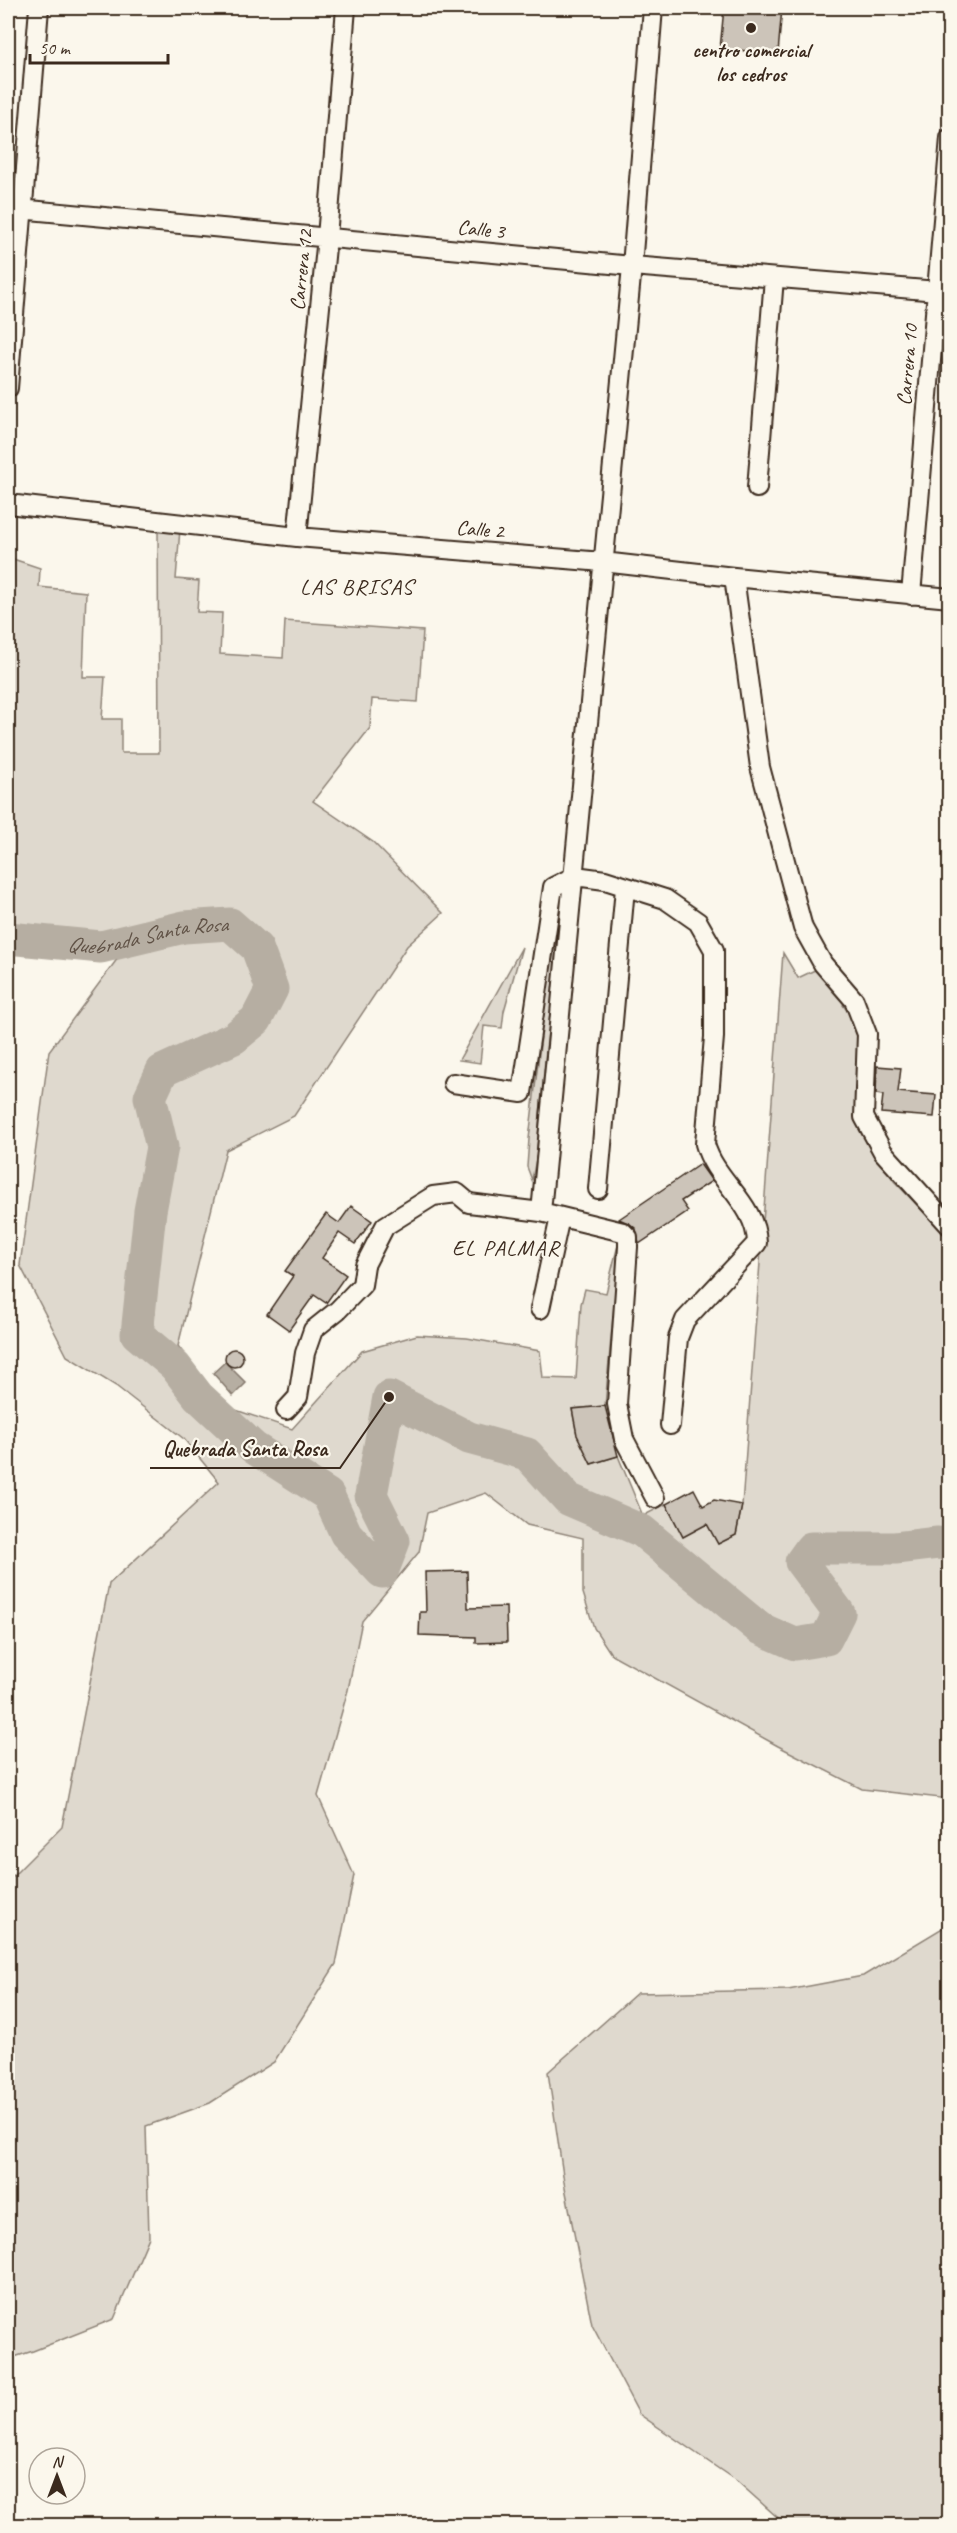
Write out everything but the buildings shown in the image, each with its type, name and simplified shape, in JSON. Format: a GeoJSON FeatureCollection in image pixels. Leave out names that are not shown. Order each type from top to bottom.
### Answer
{"type":"FeatureCollection","features":[{"type":"Feature","properties":{"kind":"street"},"geometry":{"type":"LineString","coordinates":[[8,388],[15,209],[39,8]]}},
{"type":"Feature","properties":{"kind":"street","name":"Carrera 12"},"geometry":{"type":"LineString","coordinates":[[297,537],[327,237],[346,8]]}},
{"type":"Feature","properties":{"kind":"street"},"geometry":{"type":"LineString","coordinates":[[541,1212],[632,266],[652,8]]}},
{"type":"Feature","properties":{"kind":"street","name":"Carrera 10"},"geometry":{"type":"LineString","coordinates":[[911,594],[943,291],[950,138]]}},
{"type":"Feature","properties":{"kind":"street","name":"Calle 3"},"geometry":{"type":"LineString","coordinates":[[15,209],[632,266],[943,291]]}},
{"type":"Feature","properties":{"kind":"street"},"geometry":{"type":"LineString","coordinates":[[758,488],[774,278]]}},
{"type":"Feature","properties":{"kind":"street","name":"Calle 2"},"geometry":{"type":"LineString","coordinates":[[8,504],[297,537],[603,561],[734,577],[950,598]]}},
{"type":"Feature","properties":{"kind":"street"},"geometry":{"type":"LineString","coordinates":[[734,577],[760,766],[803,928],[823,964],[854,1000],[867,1035],[864,1117],[883,1152],[950,1226]]}},
{"type":"Feature","properties":{"kind":"street"},"geometry":{"type":"LineString","coordinates":[[453,1083],[522,1093],[553,887],[575,876],[604,880],[665,898],[698,922],[714,950],[714,1037],[705,1144],[709,1158],[751,1216],[757,1231],[758,1243],[686,1320],[678,1338],[670,1425]]}},
{"type":"Feature","properties":{"kind":"street"},"geometry":{"type":"LineString","coordinates":[[598,1189],[625,888]]}},
{"type":"Feature","properties":{"kind":"street"},"geometry":{"type":"LineString","coordinates":[[286,1410],[297,1396],[304,1353],[312,1330],[338,1310],[362,1285],[365,1264],[385,1226],[433,1196],[446,1193],[457,1193],[469,1203],[541,1212],[623,1232],[628,1237],[617,1404],[624,1439],[654,1498]]}},
{"type":"Feature","properties":{"kind":"street"},"geometry":{"type":"LineString","coordinates":[[540,1310],[560,1217]]}},
{"type":"Feature","properties":{"kind":"shaded area"},"geometry":{"type":"Polygon","coordinates":[[[158,527],[180,529],[176,579],[199,581],[197,612],[222,613],[220,654],[283,658],[285,621],[423,631],[418,702],[372,699],[370,728],[313,801],[373,842],[443,913],[407,946],[294,1116],[226,1150],[178,1346],[224,1406],[292,1429],[362,1351],[417,1335],[467,1338],[540,1351],[543,1378],[576,1379],[581,1304],[585,1289],[606,1293],[620,1237],[605,1406],[572,1409],[577,1435],[591,1464],[618,1456],[643,1516],[666,1504],[683,1537],[707,1524],[718,1544],[736,1535],[742,1505],[783,953],[798,978],[817,969],[847,1001],[843,1005],[862,1031],[874,1149],[894,1181],[949,1238],[949,1799],[862,1789],[778,1746],[611,1654],[594,1628],[583,1593],[583,1538],[527,1525],[486,1493],[427,1513],[419,1552],[362,1621],[348,1690],[318,1796],[354,1875],[336,1964],[274,2062],[210,2103],[146,2126],[149,2237],[114,2319],[8,2359],[8,1881],[62,1827],[109,1584],[219,1482],[184,1439],[116,1386],[67,1356],[20,1265],[49,1051],[118,958],[63,953],[8,955],[8,562],[10,558],[40,568],[39,587],[86,592],[83,677],[105,677],[102,719],[121,719],[121,753],[159,753],[158,527]]]}},
{"type":"Feature","properties":{"kind":"shaded area"},"geometry":{"type":"Polygon","coordinates":[[[566,879],[532,1180],[527,1167],[529,1139],[559,884],[566,879]]]}},
{"type":"Feature","properties":{"kind":"shaded area"},"geometry":{"type":"Polygon","coordinates":[[[522,947],[504,1011],[502,1028],[484,1026],[480,1063],[459,1060],[522,947]]]}},
{"type":"Feature","properties":{"kind":"shaded area"},"geometry":{"type":"Polygon","coordinates":[[[225,1362],[246,1383],[233,1396],[213,1373],[225,1362]]]}},
{"type":"Feature","properties":{"kind":"shaded area"},"geometry":{"type":"Polygon","coordinates":[[[949,1924],[949,2525],[786,2525],[738,2482],[639,2414],[592,2325],[564,2182],[548,2072],[637,1993],[788,1990],[863,1976],[949,1924]]]}},
{"type":"Feature","properties":{"kind":"waterway","name":"Quebrada Santa Rosa"},"geometry":{"type":"LineString","coordinates":[[8,938],[101,947],[184,927],[230,924],[257,948],[272,989],[256,1020],[234,1038],[162,1071],[150,1097],[162,1147],[150,1211],[137,1334],[175,1366],[198,1396],[254,1448],[328,1495],[346,1534],[382,1572],[394,1541],[371,1495],[389,1397],[469,1438],[527,1454],[568,1499],[642,1531],[759,1628],[795,1644],[826,1639],[839,1613],[801,1562],[811,1548],[895,1548],[938,1543],[950,1545]]}},
{"type":"Feature","properties":{"kind":"place","name":"centro comercial los cedros"},"geometry":{"type":"Point","coordinates":[751,28]}},
{"type":"Feature","properties":{"kind":"place","name":"Quebrada Santa Rosa"},"geometry":{"type":"Point","coordinates":[389,1397]}},
{"type":"Feature","properties":{"kind":"district","name":"LAS BRISAS"},"geometry":{"type":"Point","coordinates":[357,587]}},
{"type":"Feature","properties":{"kind":"district","name":"EL PALMAR"},"geometry":{"type":"Point","coordinates":[506,1248]}}]}
